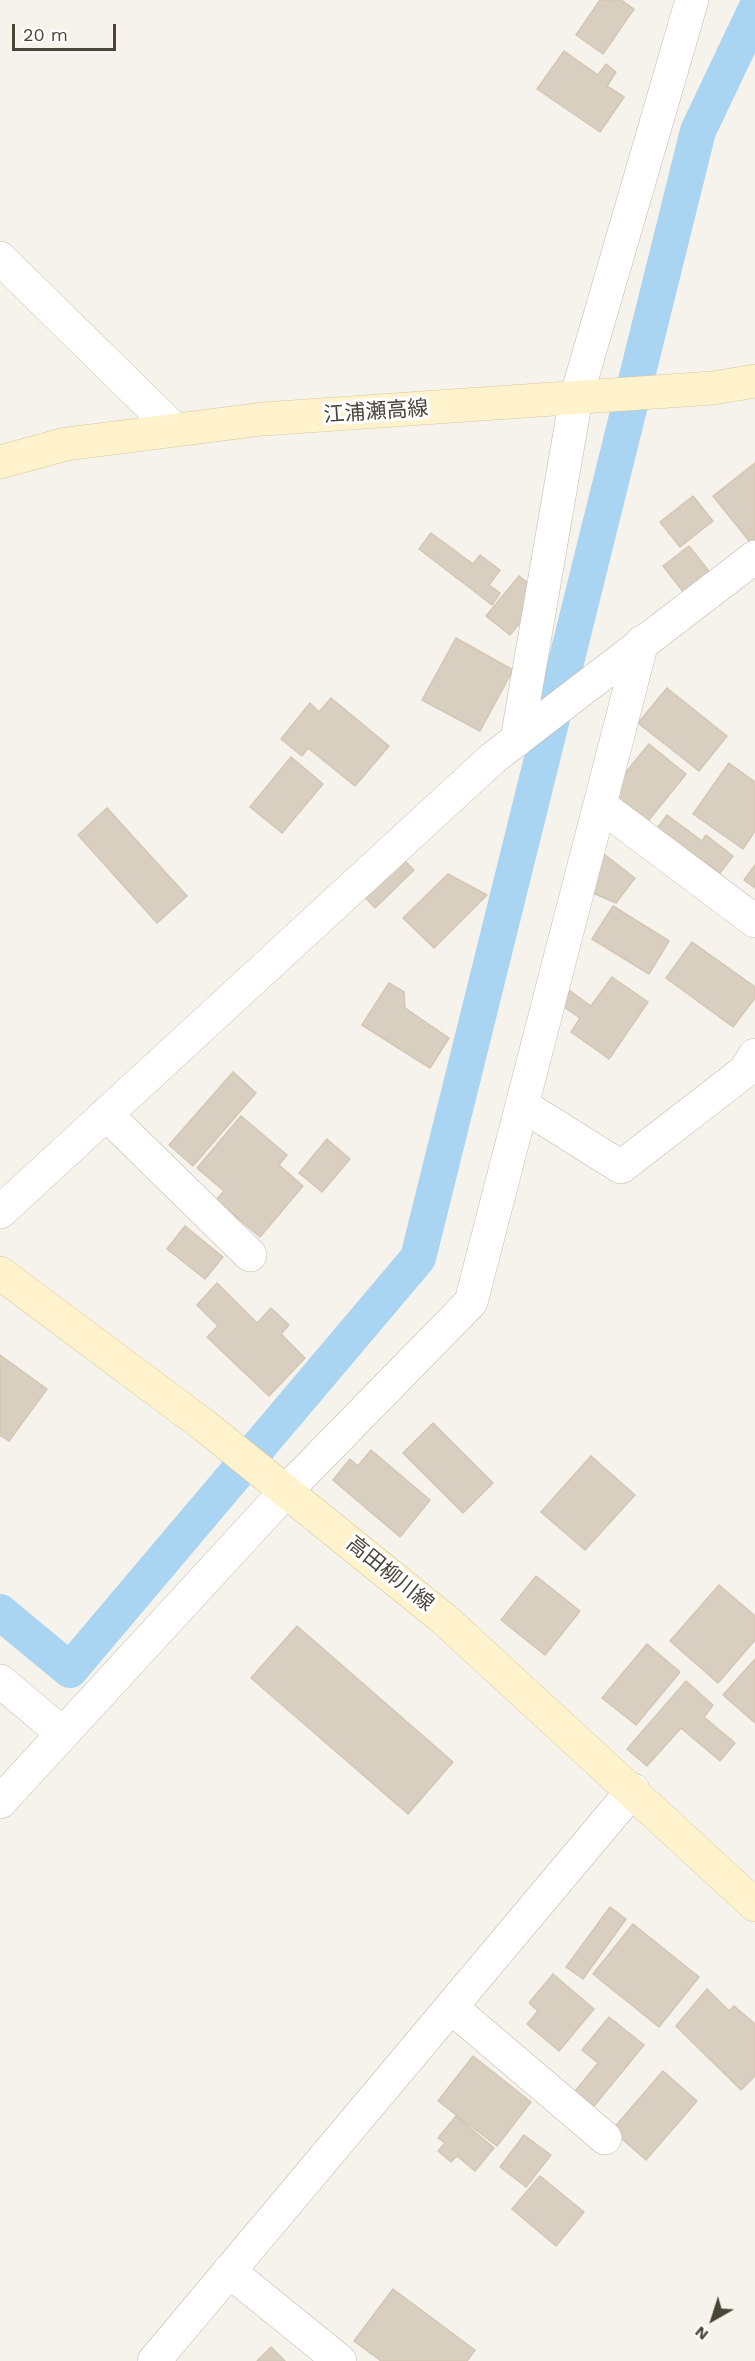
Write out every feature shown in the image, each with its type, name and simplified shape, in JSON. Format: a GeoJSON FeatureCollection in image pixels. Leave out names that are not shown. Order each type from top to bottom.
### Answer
{"type":"FeatureCollection","features":[{"type":"Feature","properties":{"kind":"main road","name":"江浦瀬高線"},"geometry":{"type":"LineString","coordinates":[[0,462],[66,444],[263,419],[712,388],[755,381]]}},
{"type":"Feature","properties":{"kind":"main road","name":"高田柳川線"},"geometry":{"type":"LineString","coordinates":[[0,1273],[206,1426],[444,1619],[633,1790],[755,1905]]}},
{"type":"Feature","properties":{"kind":"street"},"geometry":{"type":"LineString","coordinates":[[505,749],[589,397],[692,0]]}},
{"type":"Feature","properties":{"kind":"street"},"geometry":{"type":"LineString","coordinates":[[0,258],[174,429]]}},
{"type":"Feature","properties":{"kind":"street"},"geometry":{"type":"LineString","coordinates":[[2,1210],[505,749],[755,556]]}},
{"type":"Feature","properties":{"kind":"street"},"geometry":{"type":"LineString","coordinates":[[0,1802],[287,1490],[471,1302],[642,642]]}},
{"type":"Feature","properties":{"kind":"street"},"geometry":{"type":"LineString","coordinates":[[600,805],[755,921]]}},
{"type":"Feature","properties":{"kind":"street"},"geometry":{"type":"LineString","coordinates":[[522,1104],[621,1167],[745,1071],[755,1055]]}},
{"type":"Feature","properties":{"kind":"street"},"geometry":{"type":"LineString","coordinates":[[106,1114],[250,1255]]}},
{"type":"Feature","properties":{"kind":"street"},"geometry":{"type":"LineString","coordinates":[[0,1681],[62,1734]]}},
{"type":"Feature","properties":{"kind":"street"},"geometry":{"type":"LineString","coordinates":[[154,2361],[633,1790]]}},
{"type":"Feature","properties":{"kind":"street"},"geometry":{"type":"LineString","coordinates":[[451,2007],[605,2138]]}},
{"type":"Feature","properties":{"kind":"street"},"geometry":{"type":"LineString","coordinates":[[229,2271],[340,2361]]}},
{"type":"Feature","properties":{"kind":"building"},"geometry":{"type":"Polygon","coordinates":[[[600,0],[621,0],[634,9],[603,54],[576,35],[600,0]]]}},
{"type":"Feature","properties":{"kind":"building"},"geometry":{"type":"Polygon","coordinates":[[[564,51],[598,75],[606,64],[616,72],[607,86],[624,97],[600,132],[537,89],[564,51]]]}},
{"type":"Feature","properties":{"kind":"building"},"geometry":{"type":"Polygon","coordinates":[[[755,463],[755,547],[754,547],[713,496],[755,463]]]}},
{"type":"Feature","properties":{"kind":"building"},"geometry":{"type":"Polygon","coordinates":[[[693,496],[713,521],[680,547],[660,522],[693,496]]]}},
{"type":"Feature","properties":{"kind":"building"},"geometry":{"type":"Polygon","coordinates":[[[431,533],[473,564],[480,555],[500,570],[489,585],[500,593],[492,605],[419,549],[431,533]]]}},
{"type":"Feature","properties":{"kind":"building"},"geometry":{"type":"Polygon","coordinates":[[[689,546],[728,595],[702,616],[663,566],[689,546]]]}},
{"type":"Feature","properties":{"kind":"building"},"geometry":{"type":"Polygon","coordinates":[[[519,576],[543,595],[510,635],[486,616],[519,576]]]}},
{"type":"Feature","properties":{"kind":"building"},"geometry":{"type":"Polygon","coordinates":[[[456,638],[513,670],[480,731],[422,700],[456,638]]]}},
{"type":"Feature","properties":{"kind":"building"},"geometry":{"type":"Polygon","coordinates":[[[667,688],[727,736],[699,771],[638,723],[667,688]]]}},
{"type":"Feature","properties":{"kind":"building"},"geometry":{"type":"Polygon","coordinates":[[[331,698],[389,746],[355,786],[308,748],[302,756],[281,739],[310,703],[319,712],[331,698]]]}},
{"type":"Feature","properties":{"kind":"building"},"geometry":{"type":"Polygon","coordinates":[[[649,744],[686,774],[644,826],[607,795],[649,744]]]}},
{"type":"Feature","properties":{"kind":"building"},"geometry":{"type":"Polygon","coordinates":[[[291,757],[323,784],[282,833],[250,807],[291,757]]]}},
{"type":"Feature","properties":{"kind":"building"},"geometry":{"type":"Polygon","coordinates":[[[729,763],[755,782],[755,831],[743,849],[693,814],[729,763]]]}},
{"type":"Feature","properties":{"kind":"building"},"geometry":{"type":"Polygon","coordinates":[[[107,808],[187,896],[157,923],[78,835],[107,808]]]}},
{"type":"Feature","properties":{"kind":"building"},"geometry":{"type":"Polygon","coordinates":[[[667,815],[702,841],[706,835],[733,856],[720,873],[690,851],[676,870],[644,846],[667,815]]]}},
{"type":"Feature","properties":{"kind":"building"},"geometry":{"type":"Polygon","coordinates":[[[596,848],[635,878],[616,903],[579,887],[596,848]]]}},
{"type":"Feature","properties":{"kind":"building"},"geometry":{"type":"Polygon","coordinates":[[[397,853],[414,870],[375,908],[358,890],[397,853]]]}},
{"type":"Feature","properties":{"kind":"building"},"geometry":{"type":"Polygon","coordinates":[[[755,865],[755,888],[744,880],[755,865]]]}},
{"type":"Feature","properties":{"kind":"building"},"geometry":{"type":"Polygon","coordinates":[[[448,874],[487,895],[434,948],[403,918],[448,874]]]}},
{"type":"Feature","properties":{"kind":"building"},"geometry":{"type":"Polygon","coordinates":[[[613,906],[669,941],[649,974],[592,939],[613,906]]]}},
{"type":"Feature","properties":{"kind":"building"},"geometry":{"type":"Polygon","coordinates":[[[692,942],[755,987],[755,998],[733,1027],[666,978],[692,942]]]}},
{"type":"Feature","properties":{"kind":"building"},"geometry":{"type":"Polygon","coordinates":[[[612,977],[648,1002],[609,1059],[571,1032],[580,1018],[552,999],[562,985],[591,1006],[612,977]]]}},
{"type":"Feature","properties":{"kind":"building"},"geometry":{"type":"Polygon","coordinates":[[[389,983],[404,992],[405,1008],[449,1038],[430,1068],[362,1025],[389,983]]]}},
{"type":"Feature","properties":{"kind":"building"},"geometry":{"type":"Polygon","coordinates":[[[233,1072],[256,1093],[193,1166],[169,1145],[233,1072]]]}},
{"type":"Feature","properties":{"kind":"building"},"geometry":{"type":"Polygon","coordinates":[[[241,1116],[287,1155],[279,1165],[303,1186],[260,1237],[216,1200],[224,1191],[197,1168],[241,1116]]]}},
{"type":"Feature","properties":{"kind":"building"},"geometry":{"type":"Polygon","coordinates":[[[327,1139],[350,1159],[322,1192],[299,1173],[327,1139]]]}},
{"type":"Feature","properties":{"kind":"building"},"geometry":{"type":"Polygon","coordinates":[[[185,1226],[223,1257],[205,1279],[167,1249],[185,1226]]]}},
{"type":"Feature","properties":{"kind":"building"},"geometry":{"type":"Polygon","coordinates":[[[217,1283],[257,1323],[271,1308],[289,1325],[281,1334],[305,1358],[269,1396],[207,1337],[218,1326],[197,1305],[217,1283]]]}},
{"type":"Feature","properties":{"kind":"building"},"geometry":{"type":"Polygon","coordinates":[[[0,1355],[47,1389],[9,1441],[0,1435],[0,1355]]]}},
{"type":"Feature","properties":{"kind":"building"},"geometry":{"type":"Polygon","coordinates":[[[433,1423],[493,1483],[463,1513],[403,1453],[433,1423]]]}},
{"type":"Feature","properties":{"kind":"building"},"geometry":{"type":"Polygon","coordinates":[[[371,1450],[430,1500],[400,1537],[333,1480],[350,1459],[358,1466],[371,1450]]]}},
{"type":"Feature","properties":{"kind":"building"},"geometry":{"type":"Polygon","coordinates":[[[591,1456],[635,1495],[585,1550],[541,1512],[591,1456]]]}},
{"type":"Feature","properties":{"kind":"building"},"geometry":{"type":"Polygon","coordinates":[[[536,1576],[580,1611],[545,1655],[501,1620],[536,1576]]]}},
{"type":"Feature","properties":{"kind":"building"},"geometry":{"type":"Polygon","coordinates":[[[719,1585],[755,1616],[755,1640],[718,1683],[670,1641],[719,1585]]]}},
{"type":"Feature","properties":{"kind":"building"},"geometry":{"type":"Polygon","coordinates":[[[297,1626],[453,1762],[408,1814],[251,1678],[297,1626]]]}},
{"type":"Feature","properties":{"kind":"building"},"geometry":{"type":"Polygon","coordinates":[[[647,1644],[680,1672],[636,1725],[602,1698],[647,1644]]]}},
{"type":"Feature","properties":{"kind":"building"},"geometry":{"type":"Polygon","coordinates":[[[755,1659],[755,1723],[723,1695],[755,1659]]]}},
{"type":"Feature","properties":{"kind":"building"},"geometry":{"type":"Polygon","coordinates":[[[686,1681],[713,1705],[704,1717],[735,1743],[720,1761],[681,1728],[647,1766],[627,1749],[686,1681]]]}},
{"type":"Feature","properties":{"kind":"building"},"geometry":{"type":"Polygon","coordinates":[[[610,1907],[626,1919],[583,1979],[566,1967],[610,1907]]]}},
{"type":"Feature","properties":{"kind":"building"},"geometry":{"type":"Polygon","coordinates":[[[633,1924],[699,1977],[659,2027],[593,1974],[633,1924]]]}},
{"type":"Feature","properties":{"kind":"building"},"geometry":{"type":"Polygon","coordinates":[[[553,1974],[594,2009],[559,2051],[527,2024],[538,2011],[529,2003],[553,1974]]]}},
{"type":"Feature","properties":{"kind":"building"},"geometry":{"type":"Polygon","coordinates":[[[707,1989],[729,2011],[734,2006],[755,2024],[755,2076],[741,2090],[676,2026],[707,1989]]]}},
{"type":"Feature","properties":{"kind":"building"},"geometry":{"type":"Polygon","coordinates":[[[609,2017],[644,2045],[590,2111],[572,2095],[598,2063],[582,2050],[609,2017]]]}},
{"type":"Feature","properties":{"kind":"building"},"geometry":{"type":"Polygon","coordinates":[[[473,2056],[531,2102],[497,2146],[438,2101],[473,2056]]]}},
{"type":"Feature","properties":{"kind":"building"},"geometry":{"type":"Polygon","coordinates":[[[663,2071],[697,2101],[646,2160],[612,2130],[663,2071]]]}},
{"type":"Feature","properties":{"kind":"building"},"geometry":{"type":"Polygon","coordinates":[[[456,2116],[494,2148],[475,2171],[457,2156],[451,2162],[438,2151],[445,2143],[438,2138],[456,2116]]]}},
{"type":"Feature","properties":{"kind":"building"},"geometry":{"type":"Polygon","coordinates":[[[524,2135],[551,2155],[526,2187],[500,2167],[524,2135]]]}},
{"type":"Feature","properties":{"kind":"building"},"geometry":{"type":"Polygon","coordinates":[[[540,2176],[584,2212],[556,2246],[512,2209],[540,2176]]]}},
{"type":"Feature","properties":{"kind":"building"},"geometry":{"type":"Polygon","coordinates":[[[393,2289],[475,2350],[467,2361],[381,2361],[354,2341],[393,2289]]]}},
{"type":"Feature","properties":{"kind":"building"},"geometry":{"type":"Polygon","coordinates":[[[271,2347],[285,2361],[257,2361],[271,2347]]]}},
{"type":"Feature","properties":{"kind":"waterway"},"geometry":{"type":"LineString","coordinates":[[0,1612],[70,1670],[418,1258],[698,131],[755,11]]}}]}
